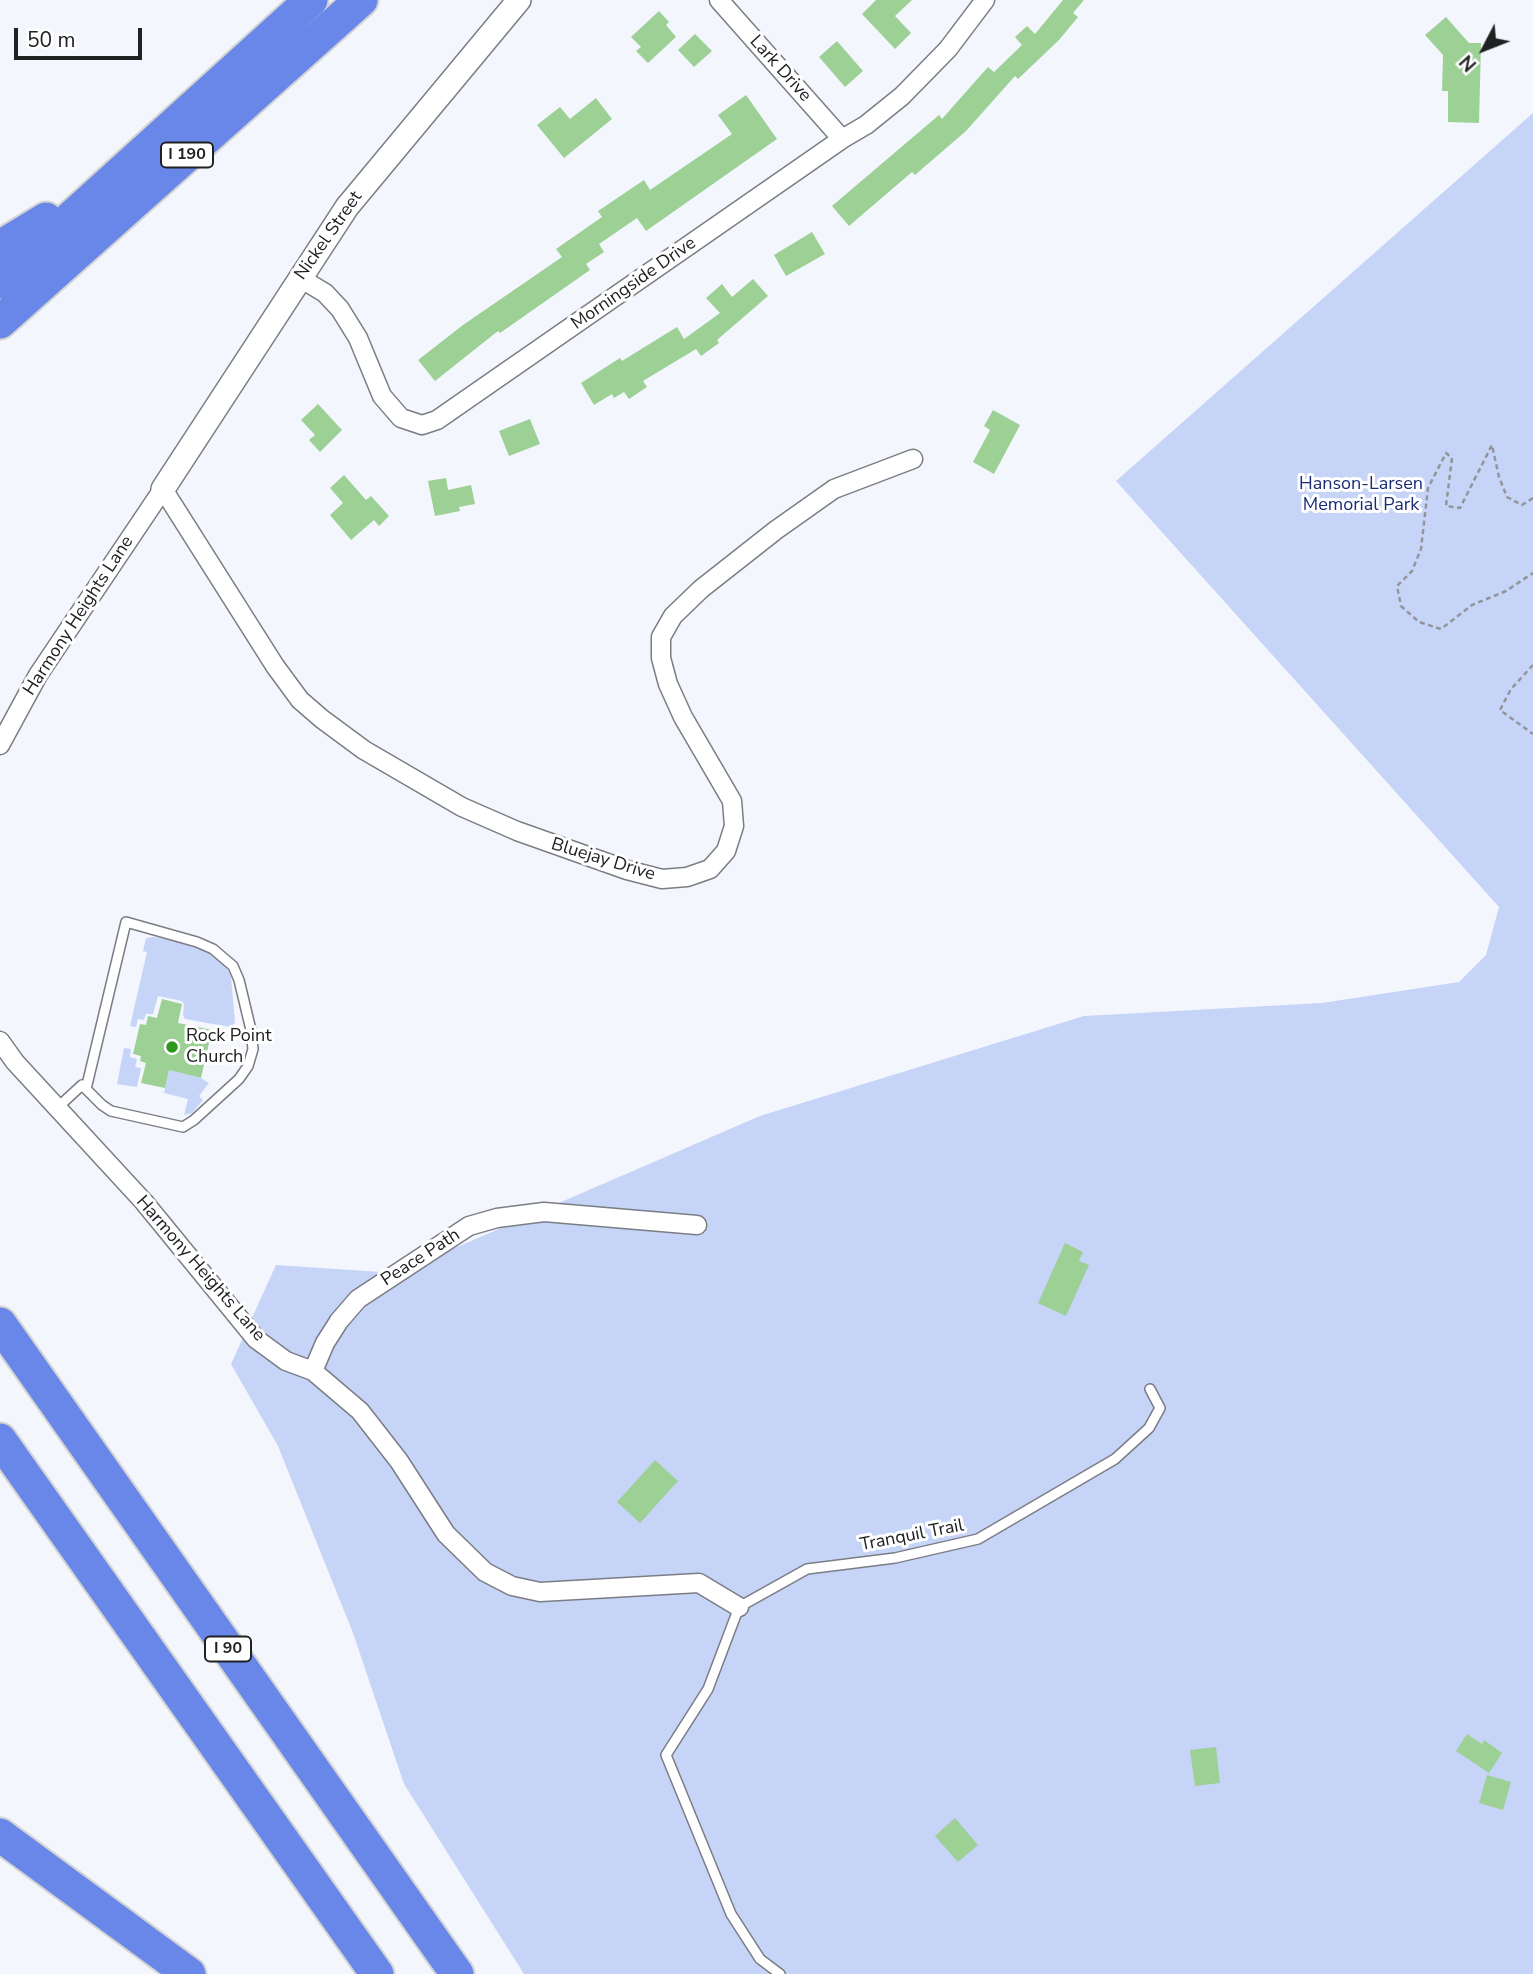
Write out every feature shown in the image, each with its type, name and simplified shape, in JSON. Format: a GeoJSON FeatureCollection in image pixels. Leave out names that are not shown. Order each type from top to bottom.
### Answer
{"type":"FeatureCollection","features":[{"type":"Feature","properties":{"kind":"highway","name":"I 190"},"geometry":{"type":"LineString","coordinates":[[0,247],[85,193],[179,118],[312,0]]}},
{"type":"Feature","properties":{"kind":"highway","name":"I 190"},"geometry":{"type":"LineString","coordinates":[[3,310],[360,0]]}},
{"type":"Feature","properties":{"kind":"highway","name":"I 190"},"geometry":{"type":"LineString","coordinates":[[3,310],[179,118]]}},
{"type":"Feature","properties":{"kind":"highway","name":"I 90"},"geometry":{"type":"LineString","coordinates":[[0,1324],[457,1974]]}},
{"type":"Feature","properties":{"kind":"highway"},"geometry":{"type":"LineString","coordinates":[[0,1440],[377,1974]]}},
{"type":"Feature","properties":{"kind":"highway"},"geometry":{"type":"LineString","coordinates":[[0,1835],[190,1974]]}},
{"type":"Feature","properties":{"kind":"street","name":"Nickel Street"},"geometry":{"type":"LineString","coordinates":[[163,489],[347,207],[519,0]]}},
{"type":"Feature","properties":{"kind":"street","name":"Lark Drive"},"geometry":{"type":"LineString","coordinates":[[719,0],[842,139]]}},
{"type":"Feature","properties":{"kind":"street","name":"Morningside Drive"},"geometry":{"type":"LineString","coordinates":[[300,278],[325,293],[340,309],[358,338],[382,396],[401,418],[422,425],[437,420],[866,125],[902,96],[948,49],[985,0]]}},
{"type":"Feature","properties":{"kind":"street","name":"Bluejay Drive"},"geometry":{"type":"LineString","coordinates":[[163,489],[275,666],[300,700],[322,719],[364,750],[462,807],[565,850],[662,878],[687,877],[709,869],[726,851],[734,826],[732,801],[683,717],[668,684],[661,658],[661,637],[673,616],[701,589],[834,489],[913,459]]}},
{"type":"Feature","properties":{"kind":"street","name":"Harmony Heights Lane"},"geometry":{"type":"LineString","coordinates":[[0,745],[38,675],[163,489]]}},
{"type":"Feature","properties":{"kind":"street","name":"Harmony Heights Lane"},"geometry":{"type":"LineString","coordinates":[[0,1041],[15,1062],[144,1202],[256,1339],[286,1361],[313,1371],[360,1411],[378,1432],[446,1534],[485,1572],[512,1586],[540,1592],[699,1583],[739,1607]]}},
{"type":"Feature","properties":{"kind":"street","name":"Peace Path"},"geometry":{"type":"LineString","coordinates":[[313,1371],[325,1343],[358,1299],[469,1226],[497,1218],[544,1212],[697,1225]]}},
{"type":"Feature","properties":{"kind":"lane"},"geometry":{"type":"LineString","coordinates":[[57,1108],[82,1085],[86,1089],[102,1105],[111,1111],[183,1127],[194,1120],[239,1079],[248,1066],[253,1049],[245,1005],[233,965],[225,957],[197,942],[126,922],[86,1089]]}},
{"type":"Feature","properties":{"kind":"lane","name":"Tranquil Trail"},"geometry":{"type":"LineString","coordinates":[[739,1607],[807,1569],[895,1558],[978,1539],[1115,1459],[1149,1428],[1160,1408],[1150,1389]]}},
{"type":"Feature","properties":{"kind":"lane"},"geometry":{"type":"LineString","coordinates":[[739,1607],[709,1689],[666,1755],[732,1914],[760,1959],[779,1974]]}},
{"type":"Feature","properties":{"kind":"path"},"geometry":{"type":"LineString","coordinates":[[1533,498],[1522,505],[1507,497],[1499,477],[1492,445],[1461,508],[1446,506],[1451,458],[1446,453],[1428,488],[1421,549],[1412,571],[1397,586],[1401,606],[1419,622],[1441,629],[1472,605],[1506,591],[1533,573]]}},
{"type":"Feature","properties":{"kind":"path"},"geometry":{"type":"LineString","coordinates":[[1533,665],[1511,689],[1500,710],[1533,734]]}},
{"type":"Feature","properties":{"kind":"green space","name":"Hanson-Larsen Memorial Park"},"geometry":{"type":"Polygon","coordinates":[[[1533,113],[1533,1974],[524,1974],[404,1784],[353,1633],[278,1446],[231,1364],[276,1265],[397,1273],[760,1116],[1084,1016],[1322,1003],[1459,982],[1486,955],[1499,907],[1116,481],[1533,113]]]}},
{"type":"Feature","properties":{"kind":"green space"},"geometry":{"type":"Polygon","coordinates":[[[146,938],[178,941],[201,949],[226,966],[231,977],[235,1023],[230,1027],[185,1019],[182,1001],[158,996],[153,1014],[146,1014],[144,1020],[138,1019],[136,1027],[130,1026],[147,952],[143,951],[146,938]]]}},
{"type":"Feature","properties":{"kind":"green space"},"geometry":{"type":"Polygon","coordinates":[[[124,1048],[131,1049],[130,1057],[137,1059],[135,1067],[141,1068],[137,1087],[117,1084],[124,1048]]]}},
{"type":"Feature","properties":{"kind":"green space"},"geometry":{"type":"Polygon","coordinates":[[[169,1070],[201,1078],[209,1083],[199,1096],[203,1100],[192,1113],[184,1115],[188,1099],[164,1093],[169,1070]]]}},
{"type":"Feature","properties":{"kind":"building"},"geometry":{"type":"Polygon","coordinates":[[[876,0],[912,0],[895,16],[911,33],[895,49],[862,14],[876,0]]]}},
{"type":"Feature","properties":{"kind":"building"},"geometry":{"type":"Polygon","coordinates":[[[1063,0],[1084,0],[1073,13],[1078,17],[1059,40],[1018,79],[1015,76],[966,131],[915,175],[912,172],[849,226],[832,206],[939,115],[942,119],[988,67],[994,72],[1022,45],[1015,37],[1027,26],[1035,34],[1063,0]]]}},
{"type":"Feature","properties":{"kind":"building"},"geometry":{"type":"Polygon","coordinates":[[[659,11],[669,22],[666,25],[676,37],[648,63],[636,51],[641,47],[631,37],[659,11]]]}},
{"type":"Feature","properties":{"kind":"building"},"geometry":{"type":"Polygon","coordinates":[[[1446,17],[1469,43],[1481,43],[1479,123],[1448,122],[1448,91],[1442,91],[1443,55],[1425,35],[1446,17]]]}},
{"type":"Feature","properties":{"kind":"building"},"geometry":{"type":"Polygon","coordinates":[[[695,34],[712,51],[694,67],[678,50],[695,34]]]}},
{"type":"Feature","properties":{"kind":"building"},"geometry":{"type":"Polygon","coordinates":[[[837,41],[863,71],[845,87],[819,57],[837,41]]]}},
{"type":"Feature","properties":{"kind":"building"},"geometry":{"type":"Polygon","coordinates":[[[746,95],[777,139],[646,231],[637,218],[599,244],[604,252],[586,264],[590,270],[500,333],[498,331],[435,381],[418,360],[463,325],[562,257],[556,249],[602,217],[598,211],[644,180],[650,190],[732,134],[718,115],[746,95]]]}},
{"type":"Feature","properties":{"kind":"building"},"geometry":{"type":"Polygon","coordinates":[[[596,98],[612,119],[564,158],[537,125],[560,107],[570,119],[596,98]]]}},
{"type":"Feature","properties":{"kind":"building"},"geometry":{"type":"Polygon","coordinates":[[[812,232],[825,254],[786,276],[774,255],[812,232]]]}},
{"type":"Feature","properties":{"kind":"building"},"geometry":{"type":"Polygon","coordinates":[[[753,279],[768,296],[717,340],[719,343],[701,356],[696,349],[643,381],[647,387],[629,399],[624,392],[614,398],[612,394],[594,405],[581,383],[677,327],[684,339],[720,313],[706,298],[722,284],[732,297],[753,279]]]}},
{"type":"Feature","properties":{"kind":"building"},"geometry":{"type":"Polygon","coordinates":[[[318,404],[342,430],[320,452],[309,440],[315,435],[301,420],[318,404]]]}},
{"type":"Feature","properties":{"kind":"building"},"geometry":{"type":"Polygon","coordinates":[[[993,410],[1020,425],[994,474],[973,462],[990,430],[984,426],[993,410]]]}},
{"type":"Feature","properties":{"kind":"building"},"geometry":{"type":"Polygon","coordinates":[[[530,419],[540,444],[509,456],[499,431],[530,419]]]}},
{"type":"Feature","properties":{"kind":"building"},"geometry":{"type":"Polygon","coordinates":[[[344,475],[366,500],[371,496],[389,516],[379,526],[374,520],[351,540],[330,515],[343,503],[330,488],[344,475]]]}},
{"type":"Feature","properties":{"kind":"building"},"geometry":{"type":"Polygon","coordinates":[[[446,478],[448,490],[471,485],[475,504],[459,507],[460,511],[435,516],[428,481],[446,478]]]}},
{"type":"Feature","properties":{"kind":"building","name":"Rock Point Church"},"geometry":{"type":"Polygon","coordinates":[[[162,999],[182,1004],[178,1023],[212,1030],[201,1078],[169,1070],[165,1088],[141,1083],[146,1063],[140,1061],[141,1056],[133,1054],[140,1024],[146,1025],[148,1016],[157,1018],[162,999]]]}},
{"type":"Feature","properties":{"kind":"building"},"geometry":{"type":"Polygon","coordinates":[[[1065,1243],[1083,1252],[1079,1261],[1089,1265],[1066,1316],[1038,1303],[1065,1243]]]}},
{"type":"Feature","properties":{"kind":"building"},"geometry":{"type":"Polygon","coordinates":[[[655,1460],[678,1481],[640,1523],[617,1502],[655,1460]]]}},
{"type":"Feature","properties":{"kind":"building"},"geometry":{"type":"Polygon","coordinates":[[[1467,1734],[1482,1744],[1484,1740],[1502,1753],[1489,1773],[1456,1751],[1467,1734]]]}},
{"type":"Feature","properties":{"kind":"building"},"geometry":{"type":"Polygon","coordinates":[[[1216,1747],[1220,1783],[1195,1786],[1190,1750],[1216,1747]]]}},
{"type":"Feature","properties":{"kind":"building"},"geometry":{"type":"Polygon","coordinates":[[[1487,1775],[1511,1782],[1503,1810],[1479,1803],[1487,1775]]]}},
{"type":"Feature","properties":{"kind":"building"},"geometry":{"type":"Polygon","coordinates":[[[955,1818],[978,1845],[958,1862],[935,1836],[955,1818]]]}},
{"type":"Feature","properties":{"kind":"place","name":"Rock Point Church"},"geometry":{"type":"Point","coordinates":[172,1047]}}]}
